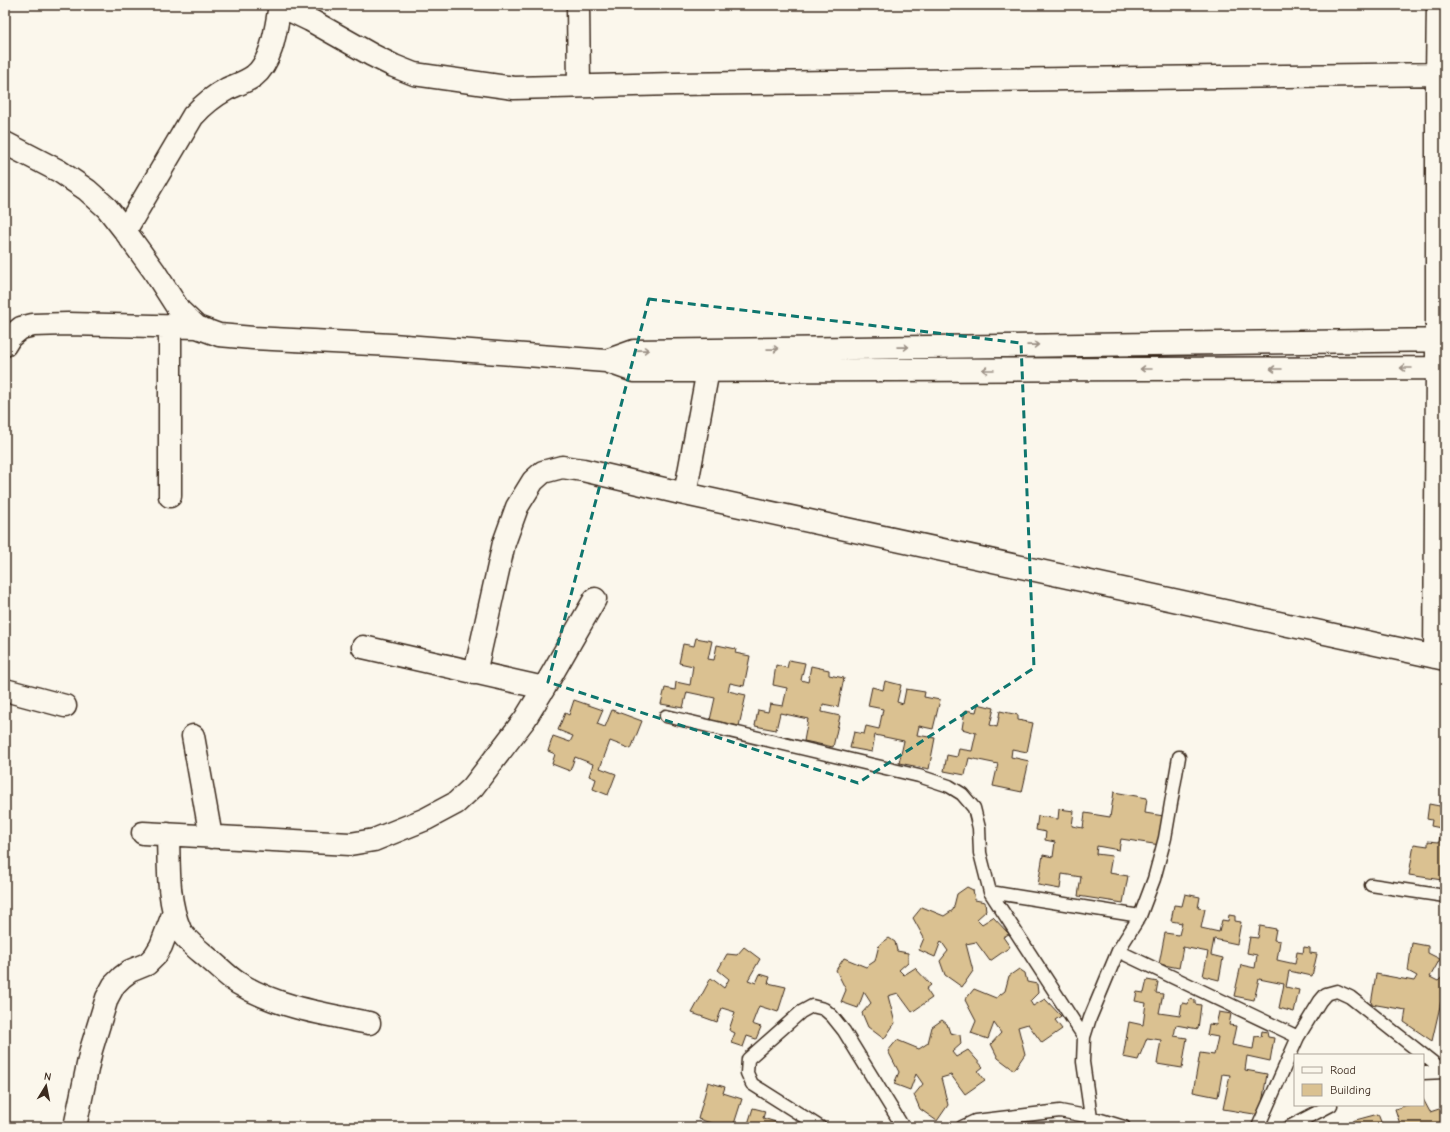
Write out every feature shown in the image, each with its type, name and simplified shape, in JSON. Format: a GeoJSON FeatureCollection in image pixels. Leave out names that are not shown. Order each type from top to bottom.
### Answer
{"type":"FeatureCollection","features":[{"type":"Feature","properties":{"kind":"street"},"geometry":{"type":"LineString","coordinates":[[125,231],[193,116],[206,102],[227,89],[242,83],[255,75],[265,62],[273,43],[280,5],[310,20],[377,58],[414,74],[514,88],[1441,74]]}},
{"type":"Feature","properties":{"kind":"street"},"geometry":{"type":"LineString","coordinates":[[578,5],[579,86]]}},
{"type":"Feature","properties":{"kind":"street"},"geometry":{"type":"LineString","coordinates":[[475,673],[504,543],[518,507],[533,481],[543,472],[562,467],[583,470],[685,494],[1440,658],[1441,74],[1438,5]]}},
{"type":"Feature","properties":{"kind":"street"},"geometry":{"type":"LineString","coordinates":[[5,143],[59,171],[87,190],[107,208],[154,271],[179,310],[197,327]]}},
{"type":"Feature","properties":{"kind":"street"},"geometry":{"type":"LineString","coordinates":[[7,339],[21,328],[32,325],[68,324],[197,327],[219,335],[253,338],[392,345],[606,361],[634,371],[1441,368]]}},
{"type":"Feature","properties":{"kind":"street"},"geometry":{"type":"LineString","coordinates":[[170,326],[170,496]]}},
{"type":"Feature","properties":{"kind":"street"},"geometry":{"type":"LineString","coordinates":[[606,361],[634,350],[1441,340]]}},
{"type":"Feature","properties":{"kind":"street"},"geometry":{"type":"LineString","coordinates":[[685,494],[708,370]]}},
{"type":"Feature","properties":{"kind":"street"},"geometry":{"type":"LineString","coordinates":[[143,833],[350,844],[374,840],[426,819],[456,803],[473,787],[525,719],[595,599]]}},
{"type":"Feature","properties":{"kind":"street"},"geometry":{"type":"LineString","coordinates":[[363,647],[544,688]]}},
{"type":"Feature","properties":{"kind":"street"},"geometry":{"type":"LineString","coordinates":[[5,690],[66,706]]}},
{"type":"Feature","properties":{"kind":"street"},"geometry":{"type":"LineString","coordinates":[[193,736],[211,837]]}},
{"type":"Feature","properties":{"kind":"street"},"geometry":{"type":"LineString","coordinates":[[168,834],[171,894],[174,912],[181,932],[194,947],[237,982],[259,995],[286,1005],[369,1023]]}},
{"type":"Feature","properties":{"kind":"street"},"geometry":{"type":"LineString","coordinates":[[75,1127],[90,1050],[107,998],[114,985],[122,977],[130,971],[147,964],[156,956],[162,946],[174,912]]}},
{"type":"Feature","properties":{"kind":"lane"},"geometry":{"type":"LineString","coordinates":[[666,716],[919,776],[949,786],[962,794],[974,808],[979,828],[980,853],[990,892],[1084,1037]]}},
{"type":"Feature","properties":{"kind":"lane"},"geometry":{"type":"LineString","coordinates":[[1091,1117],[1082,1062],[1084,1037],[1090,1018],[1118,951],[1140,916],[1154,879],[1165,838],[1179,758]]}},
{"type":"Feature","properties":{"kind":"lane"},"geometry":{"type":"LineString","coordinates":[[1372,885],[1445,896]]}},
{"type":"Feature","properties":{"kind":"lane"},"geometry":{"type":"LineString","coordinates":[[990,892],[1140,916]]}},
{"type":"Feature","properties":{"kind":"lane"},"geometry":{"type":"LineString","coordinates":[[1118,951],[1298,1037]]}},
{"type":"Feature","properties":{"kind":"lane"},"geometry":{"type":"LineString","coordinates":[[1258,1127],[1298,1037],[1320,1001],[1326,994],[1337,991],[1350,997],[1422,1054]]}},
{"type":"Feature","properties":{"kind":"lane"},"geometry":{"type":"LineString","coordinates":[[820,1127],[752,1084],[747,1073],[748,1059],[800,1012],[812,1006],[824,1008],[844,1031],[903,1127]]}},
{"type":"Feature","properties":{"kind":"lane"},"geometry":{"type":"LineString","coordinates":[[1424,1055],[1445,1072]]}},
{"type":"Feature","properties":{"kind":"lane"},"geometry":{"type":"LineString","coordinates":[[1424,1073],[1445,1072]]}},
{"type":"Feature","properties":{"kind":"lane"},"geometry":{"type":"LineString","coordinates":[[1289,1127],[1329,1106]]}},
{"type":"Feature","properties":{"kind":"lane"},"geometry":{"type":"LineString","coordinates":[[962,1127],[975,1122],[1060,1111],[1091,1117],[1124,1127]]}},
{"type":"Feature","properties":{"kind":"highlighted area"},"geometry":{"type":"Polygon","coordinates":[[[649,299],[1021,343],[1034,668],[858,783],[548,682],[649,299]]]}},
{"type":"Feature","properties":{"kind":"building"},"geometry":{"type":"Polygon","coordinates":[[[696,638],[712,641],[708,659],[714,660],[717,645],[736,649],[735,653],[750,656],[744,686],[730,683],[728,691],[746,695],[739,726],[710,720],[715,698],[687,692],[683,708],[661,704],[665,688],[675,690],[676,682],[690,685],[693,666],[679,663],[683,644],[694,646],[696,638]]]}},
{"type":"Feature","properties":{"kind":"building"},"geometry":{"type":"Polygon","coordinates":[[[789,660],[805,663],[801,680],[808,682],[811,666],[829,670],[829,675],[844,678],[838,707],[823,704],[822,712],[840,716],[833,747],[804,741],[808,719],[780,713],[776,730],[755,726],[758,710],[768,712],[770,704],[783,706],[787,688],[773,685],[776,665],[787,668],[789,660]]]}},
{"type":"Feature","properties":{"kind":"building"},"geometry":{"type":"Polygon","coordinates":[[[885,681],[901,685],[897,702],[903,704],[906,689],[925,692],[924,697],[940,700],[933,729],[919,726],[917,735],[935,738],[929,769],[899,763],[904,741],[875,735],[872,752],[850,748],[854,732],[864,734],[866,726],[879,729],[883,709],[868,706],[872,687],[883,690],[885,681]]]}},
{"type":"Feature","properties":{"kind":"building"},"geometry":{"type":"Polygon","coordinates":[[[574,700],[603,710],[597,724],[605,727],[612,710],[642,721],[631,749],[610,741],[600,768],[616,774],[608,795],[593,789],[596,779],[589,776],[593,764],[575,757],[570,771],[552,764],[555,754],[548,751],[553,736],[570,742],[573,736],[558,730],[565,713],[569,715],[574,700]]]}},
{"type":"Feature","properties":{"kind":"building"},"geometry":{"type":"Polygon","coordinates":[[[978,704],[994,708],[990,725],[997,727],[1000,711],[1018,715],[1018,720],[1033,723],[1027,752],[1012,749],[1011,757],[1029,761],[1022,792],[993,786],[998,764],[969,758],[965,775],[944,771],[947,755],[957,757],[959,749],[972,751],[976,733],[962,729],[965,710],[976,712],[978,704]]]}},
{"type":"Feature","properties":{"kind":"building"},"geometry":{"type":"Polygon","coordinates":[[[1114,792],[1147,798],[1145,813],[1164,816],[1160,845],[1121,839],[1119,850],[1097,846],[1096,854],[1112,856],[1109,873],[1128,876],[1123,903],[1078,896],[1081,877],[1062,874],[1060,889],[1038,885],[1043,855],[1053,857],[1055,842],[1045,840],[1046,832],[1036,830],[1038,816],[1058,819],[1059,809],[1074,811],[1072,826],[1083,828],[1085,813],[1110,817],[1114,792]]]}},
{"type":"Feature","properties":{"kind":"building"},"geometry":{"type":"Polygon","coordinates":[[[1429,804],[1445,807],[1445,869],[1442,880],[1409,875],[1414,844],[1428,846],[1428,841],[1439,842],[1441,828],[1431,826],[1432,820],[1427,819],[1429,804]]]}},
{"type":"Feature","properties":{"kind":"building"},"geometry":{"type":"Polygon","coordinates":[[[967,887],[973,890],[975,900],[985,902],[986,911],[977,919],[982,924],[993,917],[1009,934],[1003,937],[1010,947],[990,961],[976,942],[966,944],[973,971],[962,987],[945,975],[940,961],[948,951],[941,941],[935,957],[919,950],[924,938],[913,918],[922,907],[944,916],[953,910],[957,894],[967,887]]]}},
{"type":"Feature","properties":{"kind":"building"},"geometry":{"type":"Polygon","coordinates":[[[1185,894],[1200,897],[1198,908],[1205,909],[1201,928],[1219,932],[1222,920],[1228,921],[1229,915],[1235,916],[1235,921],[1241,922],[1237,944],[1214,939],[1211,955],[1223,958],[1219,980],[1203,976],[1208,952],[1183,947],[1179,968],[1159,964],[1165,933],[1179,935],[1182,923],[1171,921],[1174,905],[1182,906],[1185,894]]]}},
{"type":"Feature","properties":{"kind":"building"},"geometry":{"type":"Polygon","coordinates":[[[1260,926],[1276,929],[1274,940],[1280,941],[1277,960],[1295,964],[1297,952],[1303,953],[1304,947],[1310,948],[1310,953],[1317,954],[1312,976],[1289,971],[1286,987],[1299,990],[1294,1012],[1279,1008],[1284,984],[1259,979],[1254,1000],[1234,996],[1241,965],[1255,968],[1257,955],[1247,953],[1250,937],[1258,938],[1260,926]]]}},
{"type":"Feature","properties":{"kind":"building"},"geometry":{"type":"Polygon","coordinates":[[[889,938],[895,942],[897,951],[908,953],[908,962],[899,970],[904,975],[915,968],[931,985],[926,989],[932,998],[912,1012],[898,993],[888,996],[895,1023],[884,1039],[868,1027],[862,1013],[871,1003],[864,992],[858,1008],[841,1002],[846,990],[836,970],[844,958],[866,967],[875,961],[879,945],[889,938]]]}},
{"type":"Feature","properties":{"kind":"building"},"geometry":{"type":"Polygon","coordinates":[[[1412,943],[1428,946],[1428,953],[1440,959],[1430,977],[1438,981],[1445,975],[1445,1003],[1441,1002],[1432,1041],[1404,1022],[1406,1010],[1371,1004],[1376,974],[1414,981],[1417,976],[1408,971],[1412,943]]]}},
{"type":"Feature","properties":{"kind":"building"},"geometry":{"type":"Polygon","coordinates":[[[744,947],[760,959],[748,980],[756,983],[760,974],[770,977],[768,983],[786,987],[778,1012],[759,1006],[752,1024],[761,1027],[756,1039],[747,1036],[743,1047],[731,1043],[735,1033],[729,1030],[735,1012],[722,1008],[717,1022],[692,1013],[711,978],[724,988],[729,979],[718,970],[727,954],[737,955],[744,947]]]}},
{"type":"Feature","properties":{"kind":"building"},"geometry":{"type":"Polygon","coordinates":[[[1019,969],[1025,973],[1027,982],[1037,984],[1038,993],[1030,1001],[1033,1006],[1045,999],[1061,1016],[1055,1020],[1062,1029],[1042,1043],[1028,1024],[1018,1027],[1025,1054],[1014,1070],[998,1058],[991,1044],[1001,1033],[994,1023],[988,1039],[971,1033],[976,1021],[965,1000],[974,989],[996,998],[1005,991],[1009,976],[1019,969]]]}},
{"type":"Feature","properties":{"kind":"building"},"geometry":{"type":"Polygon","coordinates":[[[1147,980],[1158,982],[1156,993],[1163,994],[1159,1013],[1180,1016],[1182,1003],[1188,1004],[1189,999],[1195,1000],[1195,1004],[1201,1005],[1198,1029],[1176,1025],[1174,1036],[1187,1038],[1182,1068],[1157,1064],[1161,1040],[1147,1038],[1138,1060],[1123,1057],[1129,1022],[1143,1025],[1146,1003],[1135,1001],[1137,992],[1144,993],[1147,980]]]}},
{"type":"Feature","properties":{"kind":"building"},"geometry":{"type":"Polygon","coordinates":[[[1219,1012],[1231,1014],[1229,1025],[1236,1026],[1232,1045],[1253,1049],[1255,1036],[1261,1037],[1262,1031],[1267,1032],[1268,1037],[1274,1038],[1270,1061],[1247,1056],[1245,1070],[1267,1074],[1260,1115],[1223,1109],[1230,1075],[1222,1074],[1218,1097],[1193,1092],[1200,1053],[1214,1055],[1218,1037],[1207,1035],[1209,1024],[1216,1025],[1219,1012]]]}},
{"type":"Feature","properties":{"kind":"building"},"geometry":{"type":"Polygon","coordinates":[[[942,1020],[947,1024],[950,1033],[960,1035],[961,1044],[952,1052],[956,1057],[968,1050],[983,1067],[978,1071],[985,1080],[965,1094],[951,1075],[941,1078],[948,1105],[937,1121],[920,1109],[914,1095],[923,1084],[916,1074],[910,1090],[894,1084],[899,1072],[888,1051],[897,1040],[919,1049],[928,1043],[932,1027],[942,1020]]]}},
{"type":"Feature","properties":{"kind":"building"},"geometry":{"type":"Polygon","coordinates":[[[708,1082],[725,1087],[723,1093],[742,1099],[734,1124],[746,1127],[717,1127],[718,1125],[698,1119],[708,1082]]]}},
{"type":"Feature","properties":{"kind":"building"},"geometry":{"type":"Polygon","coordinates":[[[1424,1101],[1430,1112],[1445,1107],[1445,1127],[1401,1127],[1395,1109],[1404,1106],[1424,1106],[1424,1101]]]}},
{"type":"Feature","properties":{"kind":"building"},"geometry":{"type":"Polygon","coordinates":[[[753,1108],[765,1111],[763,1118],[782,1124],[781,1127],[747,1127],[753,1108]]]}},
{"type":"Feature","properties":{"kind":"building"},"geometry":{"type":"Polygon","coordinates":[[[1378,1114],[1383,1127],[1353,1127],[1352,1121],[1378,1114]]]}}]}
